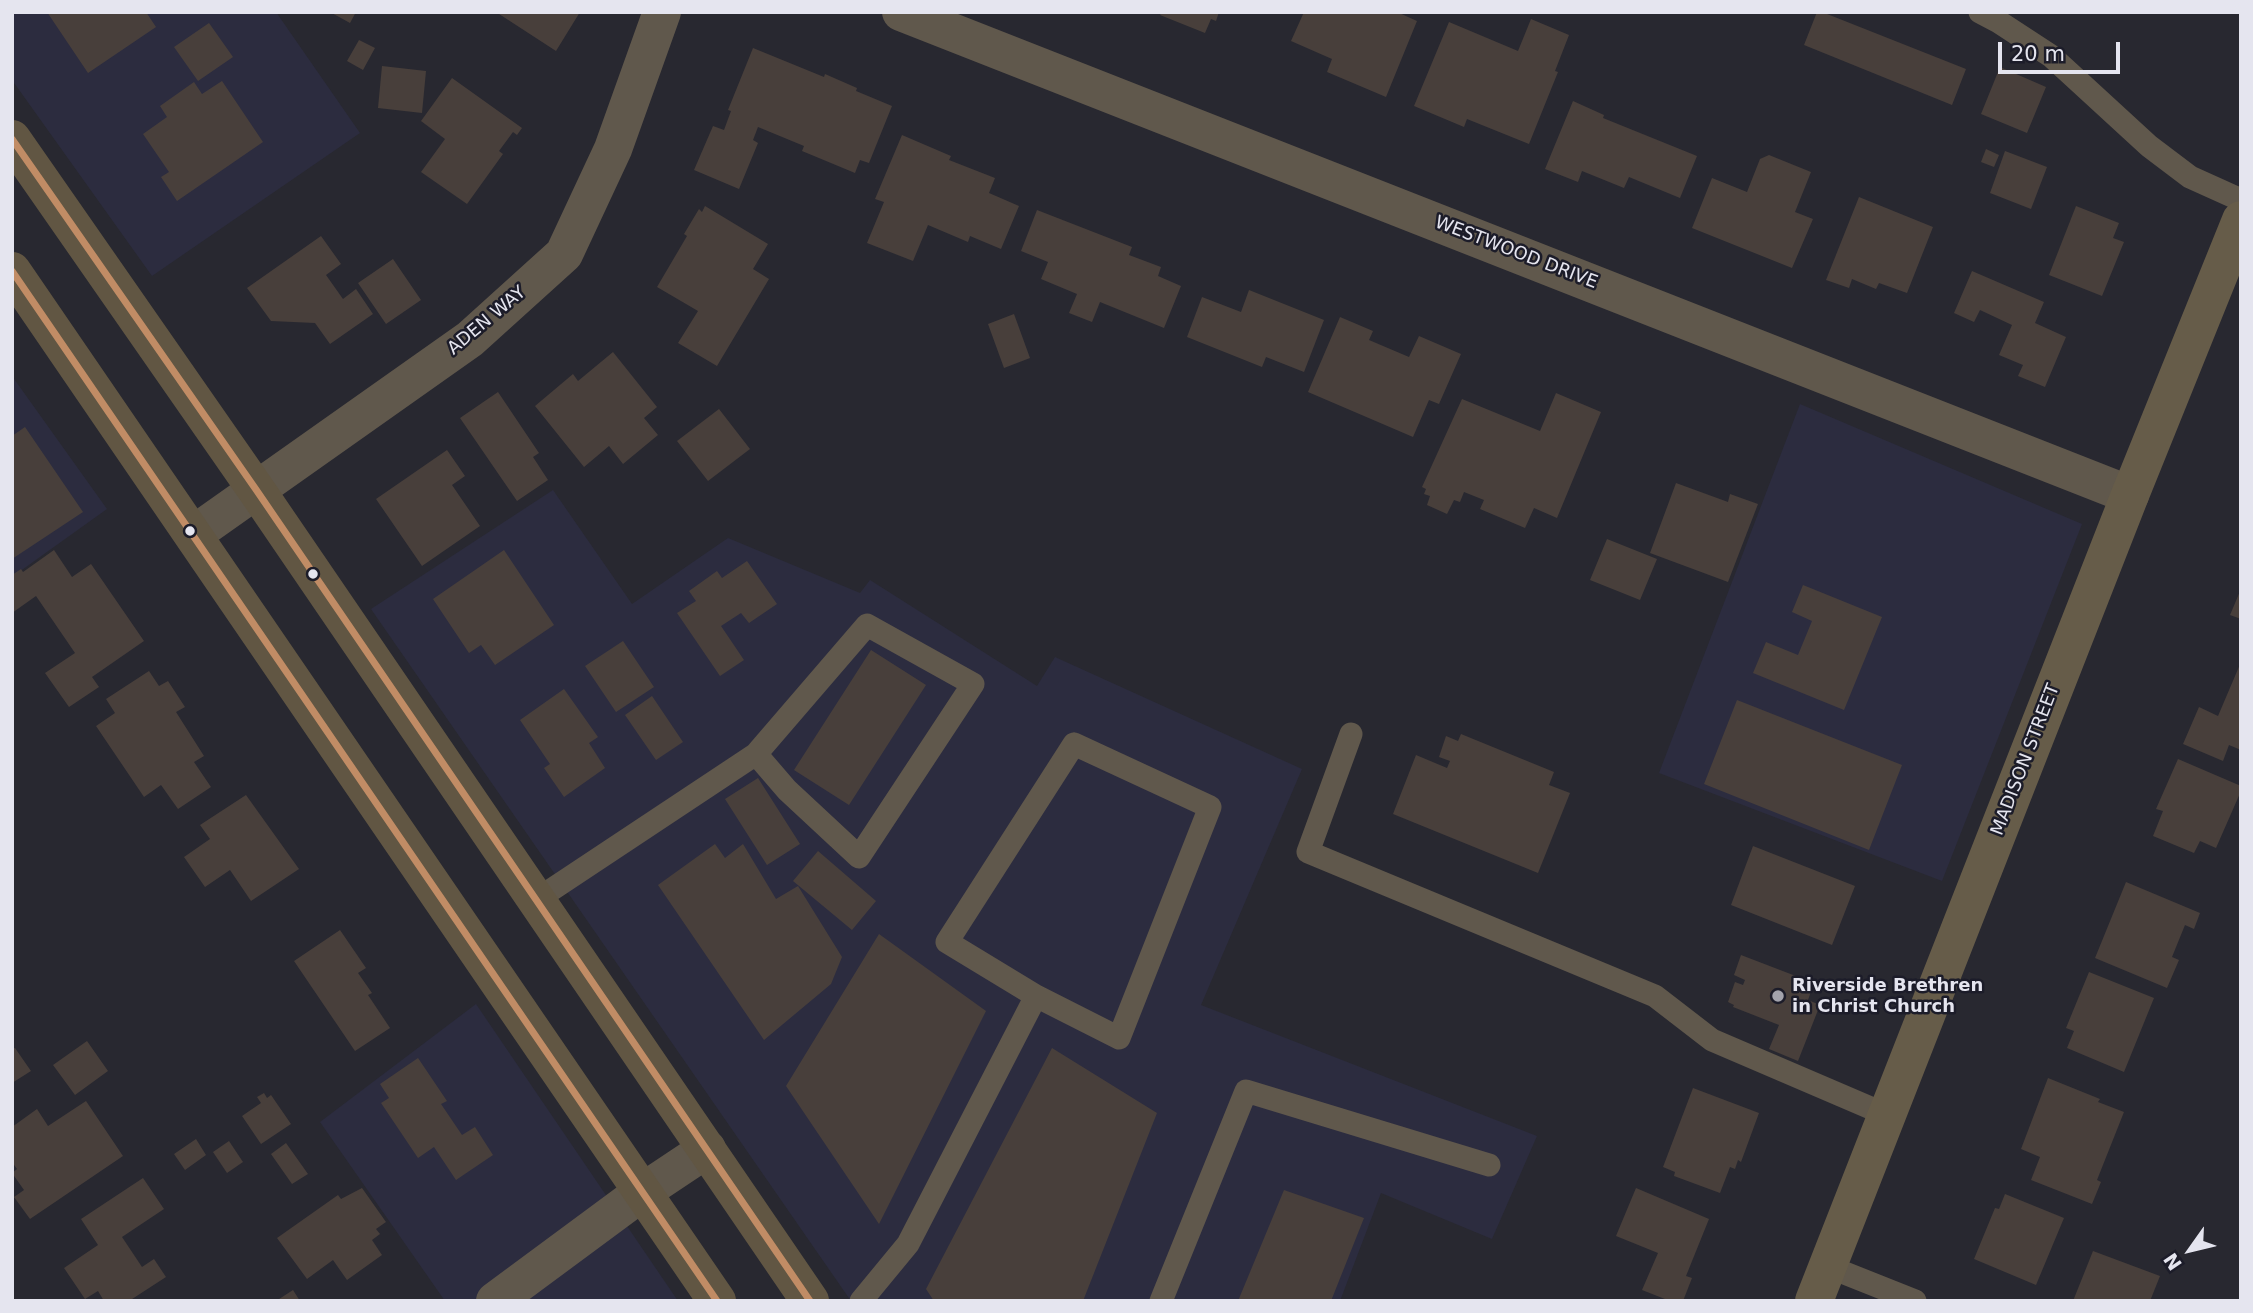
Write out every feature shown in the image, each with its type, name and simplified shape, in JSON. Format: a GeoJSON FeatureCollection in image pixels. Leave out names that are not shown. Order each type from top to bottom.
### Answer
{"type":"FeatureCollection","features":[{"type":"Feature","properties":{"kind":"main road"},"geometry":{"type":"LineString","coordinates":[[12,139],[257,491],[810,1301]]}},
{"type":"Feature","properties":{"kind":"main road","name":"MADISON STREET"},"geometry":{"type":"LineString","coordinates":[[1821,1284],[2130,495],[2241,220]]}},
{"type":"Feature","properties":{"kind":"main road"},"geometry":{"type":"LineString","coordinates":[[12,271],[717,1301]]}},
{"type":"Feature","properties":{"kind":"street","name":"ADEN WAY"},"geometry":{"type":"LineString","coordinates":[[194,534],[470,339],[564,254],[613,149],[662,12]]}},
{"type":"Feature","properties":{"kind":"street","name":"WESTWOOD DRIVE"},"geometry":{"type":"LineString","coordinates":[[901,12],[2130,495]]}},
{"type":"Feature","properties":{"kind":"street"},"geometry":{"type":"LineString","coordinates":[[495,1301],[707,1149]]}},
{"type":"Feature","properties":{"kind":"lane"},"geometry":{"type":"LineString","coordinates":[[1980,12],[2051,56],[2149,146],[2190,177],[2241,200]]}},
{"type":"Feature","properties":{"kind":"lane"},"geometry":{"type":"LineString","coordinates":[[536,900],[756,754],[867,625],[974,684],[859,857],[787,790],[756,754]]}},
{"type":"Feature","properties":{"kind":"lane"},"geometry":{"type":"LineString","coordinates":[[1351,734],[1308,852],[1655,996],[1712,1040],[1887,1115]]}},
{"type":"Feature","properties":{"kind":"lane"},"geometry":{"type":"LineString","coordinates":[[1074,744],[1210,807],[1119,1038],[1036,996],[947,942],[1074,744]]}},
{"type":"Feature","properties":{"kind":"lane"},"geometry":{"type":"LineString","coordinates":[[861,1301],[908,1244],[1036,996]]}},
{"type":"Feature","properties":{"kind":"lane"},"geometry":{"type":"LineString","coordinates":[[1161,1301],[1246,1091],[1489,1165]]}},
{"type":"Feature","properties":{"kind":"lane"},"geometry":{"type":"LineString","coordinates":[[1821,1284],[1915,1301]]}},
{"type":"Feature","properties":{"kind":"shaded area"},"geometry":{"type":"Polygon","coordinates":[[[12,12],[276,12],[360,133],[152,276],[12,80],[12,12]]]}},
{"type":"Feature","properties":{"kind":"shaded area"},"geometry":{"type":"Polygon","coordinates":[[[12,376],[107,509],[12,577],[12,376]]]}},
{"type":"Feature","properties":{"kind":"shaded area"},"geometry":{"type":"Polygon","coordinates":[[[1800,404],[2082,524],[1942,881],[1659,773],[1800,404]]]}},
{"type":"Feature","properties":{"kind":"shaded area"},"geometry":{"type":"Polygon","coordinates":[[[553,490],[632,604],[728,538],[860,593],[870,580],[1037,686],[1055,657],[1302,769],[1201,1005],[1537,1136],[1492,1239],[1381,1193],[1340,1301],[851,1301],[371,609],[553,490]]]}},
{"type":"Feature","properties":{"kind":"shaded area"},"geometry":{"type":"Polygon","coordinates":[[[476,1004],[678,1301],[445,1301],[320,1122],[476,1004]]]}},
{"type":"Feature","properties":{"kind":"building"},"geometry":{"type":"Polygon","coordinates":[[[47,12],[146,12],[156,27],[88,73],[47,12]]]}},
{"type":"Feature","properties":{"kind":"building"},"geometry":{"type":"Polygon","coordinates":[[[330,12],[356,12],[350,23],[330,12]]]}},
{"type":"Feature","properties":{"kind":"building"},"geometry":{"type":"Polygon","coordinates":[[[496,12],[580,12],[556,51],[496,12]]]}},
{"type":"Feature","properties":{"kind":"building"},"geometry":{"type":"Polygon","coordinates":[[[1162,12],[1219,12],[1216,21],[1211,19],[1205,33],[1160,15],[1162,12]]]}},
{"type":"Feature","properties":{"kind":"building"},"geometry":{"type":"Polygon","coordinates":[[[1304,12],[1397,12],[1417,21],[1386,97],[1327,72],[1332,59],[1291,41],[1304,12]]]}},
{"type":"Feature","properties":{"kind":"building"},"geometry":{"type":"Polygon","coordinates":[[[1817,12],[1966,69],[1952,105],[1804,45],[1817,12]]]}},
{"type":"Feature","properties":{"kind":"building"},"geometry":{"type":"Polygon","coordinates":[[[1531,19],[1569,35],[1555,71],[1558,72],[1529,144],[1467,119],[1464,127],[1414,106],[1449,22],[1518,51],[1531,19]]]}},
{"type":"Feature","properties":{"kind":"building"},"geometry":{"type":"Polygon","coordinates":[[[209,23],[233,57],[198,81],[174,47],[209,23]]]}},
{"type":"Feature","properties":{"kind":"building"},"geometry":{"type":"Polygon","coordinates":[[[359,40],[375,48],[363,70],[347,61],[359,40]]]}},
{"type":"Feature","properties":{"kind":"building"},"geometry":{"type":"Polygon","coordinates":[[[753,48],[824,77],[825,74],[892,106],[869,163],[860,160],[855,173],[802,151],[804,146],[758,127],[753,140],[758,143],[739,189],[694,170],[713,126],[724,130],[731,111],[728,110],[753,48]]]}},
{"type":"Feature","properties":{"kind":"building"},"geometry":{"type":"Polygon","coordinates":[[[382,66],[426,71],[422,113],[378,108],[382,66]]]}},
{"type":"Feature","properties":{"kind":"building"},"geometry":{"type":"Polygon","coordinates":[[[2000,67],[2046,87],[2027,133],[1981,114],[2000,67]]]}},
{"type":"Feature","properties":{"kind":"building"},"geometry":{"type":"Polygon","coordinates":[[[452,78],[522,128],[517,135],[513,132],[499,151],[503,154],[467,204],[421,172],[445,139],[421,121],[452,78]]]}},
{"type":"Feature","properties":{"kind":"building"},"geometry":{"type":"Polygon","coordinates":[[[222,81],[263,142],[177,201],[161,177],[169,172],[143,134],[167,117],[160,106],[194,82],[202,94],[222,81]]]}},
{"type":"Feature","properties":{"kind":"building"},"geometry":{"type":"Polygon","coordinates":[[[1573,101],[1604,115],[1603,118],[1697,156],[1680,198],[1629,177],[1624,188],[1582,171],[1578,182],[1545,169],[1573,101]]]}},
{"type":"Feature","properties":{"kind":"building"},"geometry":{"type":"Polygon","coordinates":[[[902,135],[951,156],[949,160],[995,178],[989,193],[1019,206],[1001,249],[970,236],[968,242],[928,225],[913,261],[867,243],[884,202],[875,199],[902,135]]]}},
{"type":"Feature","properties":{"kind":"building"},"geometry":{"type":"Polygon","coordinates":[[[1986,149],[1999,155],[1994,167],[1981,162],[1986,149]]]}},
{"type":"Feature","properties":{"kind":"building"},"geometry":{"type":"Polygon","coordinates":[[[2005,151],[2047,167],[2031,209],[1990,193],[2005,151]]]}},
{"type":"Feature","properties":{"kind":"building"},"geometry":{"type":"Polygon","coordinates":[[[1769,155],[1811,172],[1795,212],[1813,219],[1792,268],[1692,228],[1712,178],[1747,192],[1760,159],[1769,155]]]}},
{"type":"Feature","properties":{"kind":"building"},"geometry":{"type":"Polygon","coordinates":[[[1859,197],[1933,227],[1907,293],[1879,283],[1876,289],[1852,279],[1849,288],[1826,280],[1859,197]]]}},
{"type":"Feature","properties":{"kind":"building"},"geometry":{"type":"Polygon","coordinates":[[[705,206],[768,244],[753,269],[769,279],[717,366],[678,343],[698,311],[657,287],[687,236],[684,234],[699,209],[702,212],[705,206]]]}},
{"type":"Feature","properties":{"kind":"building"},"geometry":{"type":"Polygon","coordinates":[[[2076,206],[2119,223],[2113,238],[2124,242],[2102,296],[2049,275],[2076,206]]]}},
{"type":"Feature","properties":{"kind":"building"},"geometry":{"type":"Polygon","coordinates":[[[1037,210],[1132,247],[1129,255],[1161,267],[1158,276],[1181,286],[1164,328],[1100,302],[1092,322],[1069,313],[1077,294],[1041,279],[1048,262],[1021,251],[1037,210]]]}},
{"type":"Feature","properties":{"kind":"building"},"geometry":{"type":"Polygon","coordinates":[[[321,236],[341,264],[326,275],[343,299],[356,289],[373,314],[330,344],[315,323],[271,321],[247,288],[321,236]]]}},
{"type":"Feature","properties":{"kind":"building"},"geometry":{"type":"Polygon","coordinates":[[[393,259],[421,300],[386,324],[358,283],[393,259]]]}},
{"type":"Feature","properties":{"kind":"building"},"geometry":{"type":"Polygon","coordinates":[[[1972,271],[2044,302],[2035,323],[2066,337],[2045,387],[2018,376],[2023,365],[1999,355],[2012,325],[1980,310],[1974,322],[1954,313],[1972,271]]]}},
{"type":"Feature","properties":{"kind":"building"},"geometry":{"type":"Polygon","coordinates":[[[1249,290],[1324,320],[1304,372],[1266,357],[1262,367],[1187,337],[1202,297],[1241,312],[1249,290]]]}},
{"type":"Feature","properties":{"kind":"building"},"geometry":{"type":"Polygon","coordinates":[[[1014,314],[1030,358],[1004,368],[988,324],[1014,314]]]}},
{"type":"Feature","properties":{"kind":"building"},"geometry":{"type":"Polygon","coordinates":[[[1340,317],[1373,331],[1369,340],[1409,357],[1419,336],[1461,354],[1439,404],[1429,400],[1413,437],[1308,392],[1340,317]]]}},
{"type":"Feature","properties":{"kind":"building"},"geometry":{"type":"Polygon","coordinates":[[[613,352],[657,407],[644,418],[658,435],[623,464],[609,446],[584,467],[535,406],[573,374],[578,381],[613,352]]]}},
{"type":"Feature","properties":{"kind":"building"},"geometry":{"type":"Polygon","coordinates":[[[498,392],[539,453],[533,457],[548,480],[517,501],[460,418],[498,392]]]}},
{"type":"Feature","properties":{"kind":"building"},"geometry":{"type":"Polygon","coordinates":[[[1556,393],[1601,412],[1557,518],[1534,508],[1525,528],[1480,509],[1484,500],[1464,492],[1460,502],[1454,500],[1447,514],[1427,505],[1430,496],[1424,494],[1426,489],[1422,487],[1462,399],[1540,431],[1556,393]]]}},
{"type":"Feature","properties":{"kind":"building"},"geometry":{"type":"Polygon","coordinates":[[[719,409],[750,449],[708,481],[677,441],[719,409]]]}},
{"type":"Feature","properties":{"kind":"building"},"geometry":{"type":"Polygon","coordinates":[[[25,427],[83,512],[12,559],[12,436],[25,427]]]}},
{"type":"Feature","properties":{"kind":"building"},"geometry":{"type":"Polygon","coordinates":[[[447,450],[465,476],[452,485],[480,526],[422,566],[376,499],[447,450]]]}},
{"type":"Feature","properties":{"kind":"building"},"geometry":{"type":"Polygon","coordinates":[[[1676,483],[1728,502],[1730,494],[1758,504],[1728,582],[1650,553],[1676,483]]]}},
{"type":"Feature","properties":{"kind":"building"},"geometry":{"type":"Polygon","coordinates":[[[1607,539],[1657,559],[1640,600],[1590,580],[1607,539]]]}},
{"type":"Feature","properties":{"kind":"building"},"geometry":{"type":"Polygon","coordinates":[[[54,550],[72,577],[91,564],[144,641],[92,677],[99,687],[69,707],[45,673],[75,653],[36,596],[12,613],[12,575],[21,569],[23,572],[54,550]]]}},
{"type":"Feature","properties":{"kind":"building"},"geometry":{"type":"Polygon","coordinates":[[[504,550],[554,625],[495,665],[481,645],[469,653],[433,599],[504,550]]]}},
{"type":"Feature","properties":{"kind":"building"},"geometry":{"type":"Polygon","coordinates":[[[747,561],[777,604],[749,623],[741,613],[721,626],[744,660],[720,676],[677,613],[696,601],[689,591],[717,571],[722,578],[747,561]]]}},
{"type":"Feature","properties":{"kind":"building"},"geometry":{"type":"Polygon","coordinates":[[[1803,585],[1882,617],[1844,710],[1753,673],[1766,642],[1798,655],[1812,621],[1792,612],[1803,585]]]}},
{"type":"Feature","properties":{"kind":"building"},"geometry":{"type":"Polygon","coordinates":[[[2241,589],[2241,619],[2230,615],[2241,589]]]}},
{"type":"Feature","properties":{"kind":"building"},"geometry":{"type":"Polygon","coordinates":[[[623,641],[654,687],[616,712],[585,666],[623,641]]]}},
{"type":"Feature","properties":{"kind":"building"},"geometry":{"type":"Polygon","coordinates":[[[871,650],[926,685],[849,805],[794,770],[871,650]]]}},
{"type":"Feature","properties":{"kind":"building"},"geometry":{"type":"Polygon","coordinates":[[[2241,662],[2241,750],[2229,745],[2223,761],[2183,744],[2199,707],[2218,716],[2241,662]]]}},
{"type":"Feature","properties":{"kind":"building"},"geometry":{"type":"Polygon","coordinates":[[[149,671],[159,686],[168,681],[185,707],[176,712],[204,756],[194,762],[211,787],[178,809],[161,785],[144,797],[96,726],[115,713],[106,699],[149,671]]]}},
{"type":"Feature","properties":{"kind":"building"},"geometry":{"type":"Polygon","coordinates":[[[564,689],[598,737],[589,743],[605,768],[564,797],[544,768],[550,764],[520,720],[564,689]]]}},
{"type":"Feature","properties":{"kind":"building"},"geometry":{"type":"Polygon","coordinates":[[[652,696],[683,742],[656,760],[625,715],[652,696]]]}},
{"type":"Feature","properties":{"kind":"building"},"geometry":{"type":"Polygon","coordinates":[[[1737,700],[1902,765],[1869,850],[1704,784],[1737,700]]]}},
{"type":"Feature","properties":{"kind":"building"},"geometry":{"type":"Polygon","coordinates":[[[1461,734],[1554,772],[1549,785],[1570,793],[1538,873],[1393,814],[1416,755],[1447,768],[1450,761],[1439,757],[1446,736],[1458,741],[1461,734]]]}},
{"type":"Feature","properties":{"kind":"building"},"geometry":{"type":"Polygon","coordinates":[[[2178,759],[2241,786],[2216,848],[2200,841],[2194,853],[2153,836],[2163,811],[2156,809],[2178,759]]]}},
{"type":"Feature","properties":{"kind":"building"},"geometry":{"type":"Polygon","coordinates":[[[758,778],[800,844],[767,865],[725,799],[758,778]]]}},
{"type":"Feature","properties":{"kind":"building"},"geometry":{"type":"Polygon","coordinates":[[[246,795],[299,869],[251,901],[230,870],[205,887],[184,857],[210,839],[200,825],[246,795]]]}},
{"type":"Feature","properties":{"kind":"building"},"geometry":{"type":"Polygon","coordinates":[[[715,844],[725,858],[743,844],[776,899],[798,886],[842,957],[831,984],[764,1040],[658,885],[715,844]]]}},
{"type":"Feature","properties":{"kind":"building"},"geometry":{"type":"Polygon","coordinates":[[[1753,846],[1855,886],[1832,945],[1731,905],[1753,846]]]}},
{"type":"Feature","properties":{"kind":"building"},"geometry":{"type":"Polygon","coordinates":[[[818,851],[876,901],[852,930],[793,881],[818,851]]]}},
{"type":"Feature","properties":{"kind":"building"},"geometry":{"type":"Polygon","coordinates":[[[2126,882],[2200,913],[2194,929],[2185,925],[2172,957],[2179,960],[2167,988],[2095,958],[2126,882]]]}},
{"type":"Feature","properties":{"kind":"building"},"geometry":{"type":"Polygon","coordinates":[[[340,930],[366,968],[358,973],[372,993],[368,995],[390,1028],[355,1051],[294,961],[340,930]]]}},
{"type":"Feature","properties":{"kind":"building"},"geometry":{"type":"Polygon","coordinates":[[[879,934],[986,1011],[879,1224],[786,1086],[879,934]]]}},
{"type":"Feature","properties":{"kind":"building"},"geometry":{"type":"Polygon","coordinates":[[[1741,955],[1814,983],[1808,1000],[1820,1005],[1798,1061],[1769,1049],[1779,1025],[1733,1007],[1734,1005],[1728,1002],[1735,982],[1743,985],[1745,980],[1734,975],[1741,955]]]}},
{"type":"Feature","properties":{"kind":"building"},"geometry":{"type":"Polygon","coordinates":[[[2089,972],[2154,998],[2124,1072],[2067,1048],[2074,1031],[2066,1028],[2089,972]]]}},
{"type":"Feature","properties":{"kind":"building"},"geometry":{"type":"Polygon","coordinates":[[[87,1041],[108,1071],[75,1095],[53,1065],[87,1041]]]}},
{"type":"Feature","properties":{"kind":"building"},"geometry":{"type":"Polygon","coordinates":[[[15,1048],[31,1071],[12,1083],[12,1049],[15,1048]]]}},
{"type":"Feature","properties":{"kind":"building"},"geometry":{"type":"Polygon","coordinates":[[[1052,1048],[1157,1113],[1083,1301],[934,1301],[926,1289],[1052,1048]]]}},
{"type":"Feature","properties":{"kind":"building"},"geometry":{"type":"Polygon","coordinates":[[[418,1058],[447,1101],[441,1104],[462,1135],[475,1127],[493,1155],[456,1180],[434,1147],[418,1158],[381,1103],[389,1098],[380,1084],[418,1058]]]}},
{"type":"Feature","properties":{"kind":"building"},"geometry":{"type":"Polygon","coordinates":[[[2048,1078],[2124,1112],[2097,1180],[2101,1182],[2092,1204],[2031,1180],[2040,1157],[2021,1149],[2048,1078]]]}},
{"type":"Feature","properties":{"kind":"building"},"geometry":{"type":"Polygon","coordinates":[[[1693,1088],[1759,1113],[1741,1162],[1738,1160],[1735,1169],[1730,1167],[1720,1193],[1674,1176],[1675,1172],[1663,1167],[1693,1088]]]}},
{"type":"Feature","properties":{"kind":"building"},"geometry":{"type":"Polygon","coordinates":[[[264,1093],[267,1098],[271,1095],[291,1124],[261,1144],[242,1116],[261,1103],[257,1097],[264,1093]]]}},
{"type":"Feature","properties":{"kind":"building"},"geometry":{"type":"Polygon","coordinates":[[[86,1101],[123,1156],[30,1219],[14,1197],[24,1190],[12,1173],[17,1169],[12,1162],[12,1127],[37,1109],[48,1126],[86,1101]]]}},
{"type":"Feature","properties":{"kind":"building"},"geometry":{"type":"Polygon","coordinates":[[[196,1139],[206,1155],[185,1170],[174,1154],[196,1139]]]}},
{"type":"Feature","properties":{"kind":"building"},"geometry":{"type":"Polygon","coordinates":[[[229,1141],[243,1162],[227,1173],[213,1152],[229,1141]]]}},
{"type":"Feature","properties":{"kind":"building"},"geometry":{"type":"Polygon","coordinates":[[[286,1143],[308,1174],[292,1184],[271,1154],[286,1143]]]}},
{"type":"Feature","properties":{"kind":"building"},"geometry":{"type":"Polygon","coordinates":[[[143,1178],[164,1209],[122,1237],[142,1267],[154,1259],[166,1277],[129,1301],[104,1301],[98,1291],[85,1299],[64,1268],[98,1245],[81,1219],[143,1178]]]}},
{"type":"Feature","properties":{"kind":"building"},"geometry":{"type":"Polygon","coordinates":[[[362,1188],[386,1222],[376,1229],[380,1234],[372,1240],[382,1255],[347,1280],[333,1260],[307,1279],[277,1238],[338,1195],[341,1199],[362,1188]]]}},
{"type":"Feature","properties":{"kind":"building"},"geometry":{"type":"Polygon","coordinates":[[[1636,1188],[1709,1219],[1686,1276],[1692,1278],[1683,1301],[1670,1301],[1642,1290],[1658,1253],[1616,1236],[1636,1188]]]}},
{"type":"Feature","properties":{"kind":"building"},"geometry":{"type":"Polygon","coordinates":[[[1284,1190],[1364,1218],[1331,1301],[1238,1301],[1284,1190]]]}},
{"type":"Feature","properties":{"kind":"building"},"geometry":{"type":"Polygon","coordinates":[[[2005,1194],[2064,1218],[2036,1285],[1974,1259],[1995,1208],[1999,1209],[2005,1194]]]}},
{"type":"Feature","properties":{"kind":"building"},"geometry":{"type":"Polygon","coordinates":[[[2093,1251],[2160,1276],[2150,1301],[2073,1301],[2093,1251]]]}},
{"type":"Feature","properties":{"kind":"building"},"geometry":{"type":"Polygon","coordinates":[[[293,1290],[300,1301],[276,1301],[293,1290]]]}},
{"type":"Feature","properties":{"kind":"transit line"},"geometry":{"type":"LineString","coordinates":[[12,139],[257,491],[810,1301]]}},
{"type":"Feature","properties":{"kind":"transit line"},"geometry":{"type":"LineString","coordinates":[[12,271],[717,1301]]}},
{"type":"Feature","properties":{"kind":"place","name":"Riverside Brethren in Christ Church"},"geometry":{"type":"Point","coordinates":[1778,996]}}]}
